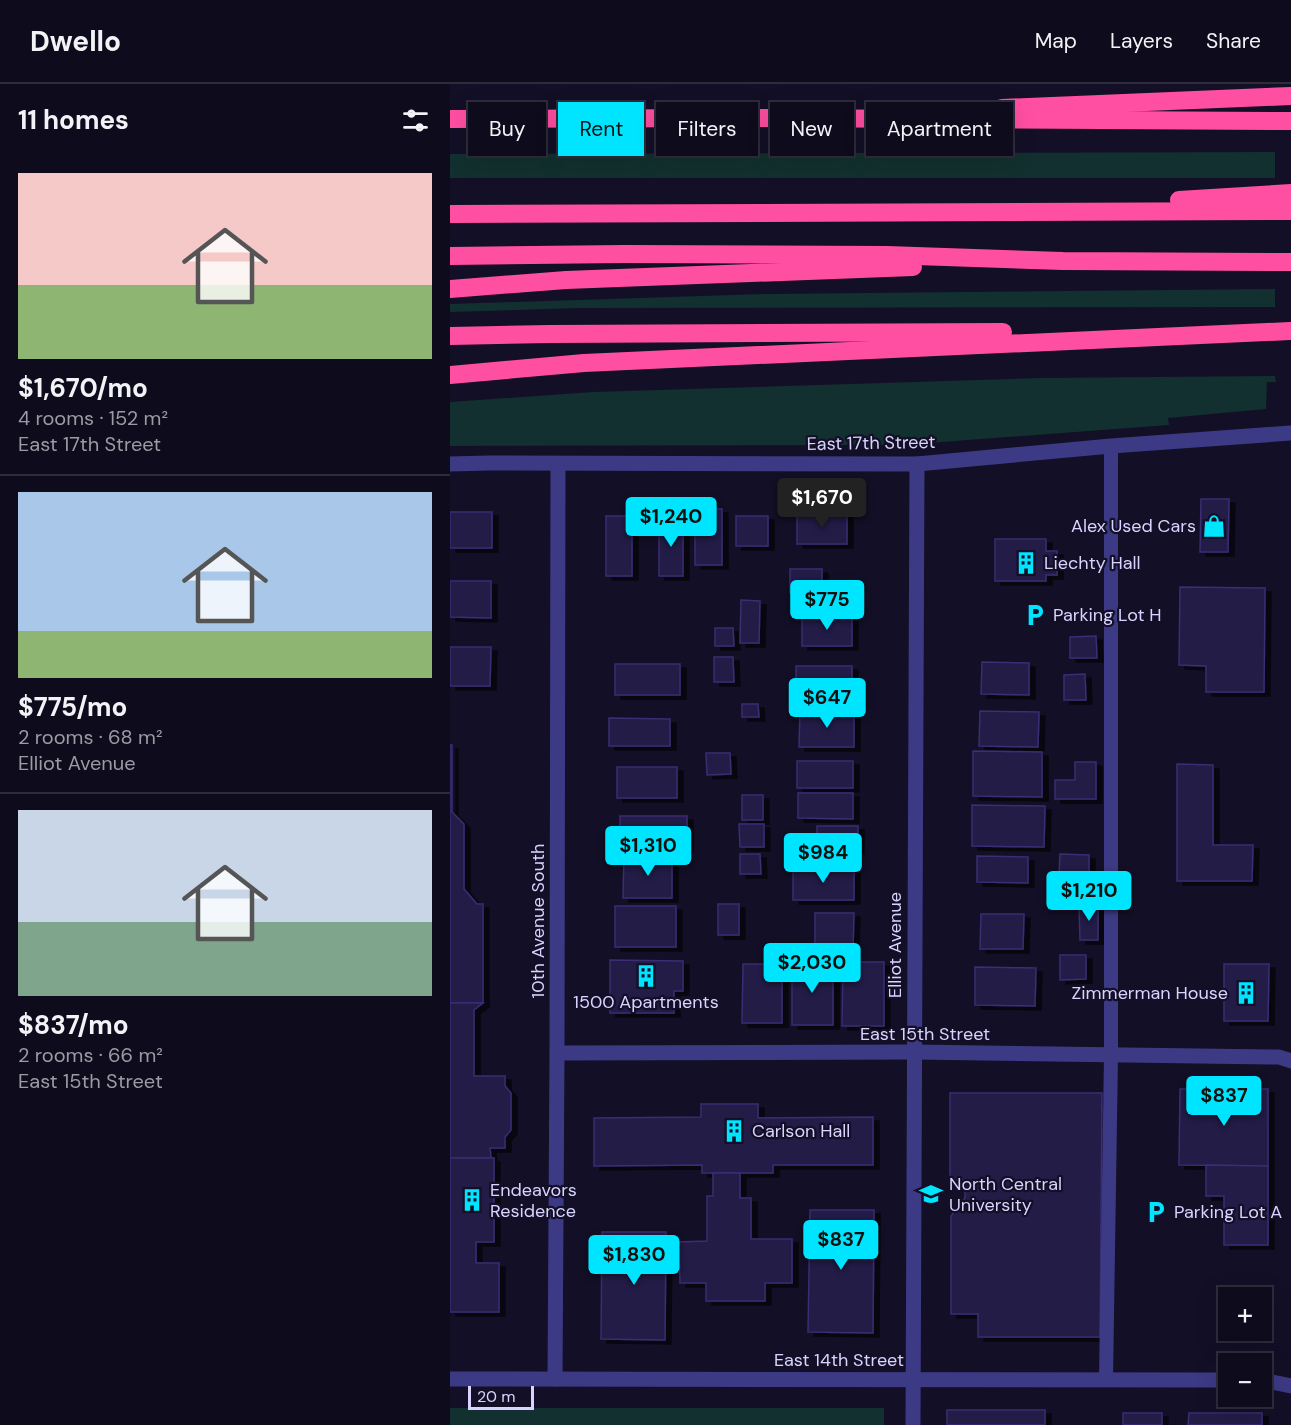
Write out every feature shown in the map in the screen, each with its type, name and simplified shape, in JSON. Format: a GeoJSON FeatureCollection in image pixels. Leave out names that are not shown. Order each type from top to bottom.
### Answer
{"type":"FeatureCollection","features":[{"type":"Feature","properties":{"kind":"highway"},"geometry":{"type":"LineString","coordinates":[[758,118],[1291,96]]}},
{"type":"Feature","properties":{"kind":"highway"},"geometry":{"type":"LineString","coordinates":[[450,119],[656,118]]}},
{"type":"Feature","properties":{"kind":"highway"},"geometry":{"type":"LineString","coordinates":[[758,118],[1291,121]]}},
{"type":"Feature","properties":{"kind":"highway"},"geometry":{"type":"LineString","coordinates":[[1006,213],[1291,193]]}},
{"type":"Feature","properties":{"kind":"highway"},"geometry":{"type":"LineString","coordinates":[[450,214],[1291,211]]}},
{"type":"Feature","properties":{"kind":"highway"},"geometry":{"type":"LineString","coordinates":[[450,256],[887,255],[1063,261],[1291,262]]}},
{"type":"Feature","properties":{"kind":"highway"},"geometry":{"type":"LineString","coordinates":[[450,289],[566,280],[1063,261]]}},
{"type":"Feature","properties":{"kind":"highway"},"geometry":{"type":"LineString","coordinates":[[450,336],[1291,331]]}},
{"type":"Feature","properties":{"kind":"highway"},"geometry":{"type":"LineString","coordinates":[[450,375],[595,362],[1291,331]]}},
{"type":"Feature","properties":{"kind":"street","name":"East 17th Street"},"geometry":{"type":"LineString","coordinates":[[450,464],[917,464],[1111,446],[1291,433]]}},
{"type":"Feature","properties":{"kind":"street","name":"10th Avenue South"},"geometry":{"type":"LineString","coordinates":[[555,1379],[558,1053],[558,464]]}},
{"type":"Feature","properties":{"kind":"street","name":"Elliot Avenue"},"geometry":{"type":"LineString","coordinates":[[913,1425],[917,464]]}},
{"type":"Feature","properties":{"kind":"street","name":"East 15th Street"},"geometry":{"type":"LineString","coordinates":[[558,1053],[1111,1055],[1279,1057],[1291,1061]]}},
{"type":"Feature","properties":{"kind":"street","name":"East 14th Street"},"geometry":{"type":"LineString","coordinates":[[450,1379],[1218,1380]]}},
{"type":"Feature","properties":{"kind":"street"},"geometry":{"type":"LineString","coordinates":[[1272,1382],[1291,1386]]}},
{"type":"Feature","properties":{"kind":"lane"},"geometry":{"type":"LineString","coordinates":[[1106,1380],[1111,1055],[1111,446]]}},
{"type":"Feature","properties":{"kind":"green space"},"geometry":{"type":"Polygon","coordinates":[[[1275,152],[1275,178],[450,178],[450,154],[468,154],[468,156],[546,156],[546,154],[558,154],[558,156],[644,156],[644,154],[656,154],[656,156],[758,156],[758,153],[770,153],[770,156],[854,156],[854,153],[866,153],[866,156],[1013,156],[1013,153],[1275,152]]]}},
{"type":"Feature","properties":{"kind":"green space"},"geometry":{"type":"Polygon","coordinates":[[[1275,289],[1275,307],[579,308],[450,312],[450,304],[765,294],[1275,289]]]}},
{"type":"Feature","properties":{"kind":"green space"},"geometry":{"type":"Polygon","coordinates":[[[1275,376],[1276,382],[1267,382],[1266,409],[1168,418],[1169,425],[901,445],[450,446],[450,402],[593,392],[1040,378],[1275,376]]]}},
{"type":"Feature","properties":{"kind":"green space"},"geometry":{"type":"Polygon","coordinates":[[[450,1408],[884,1408],[884,1425],[450,1425],[450,1408]]]}},
{"type":"Feature","properties":{"kind":"building","name":"Alex Used Cars"},"geometry":{"type":"Polygon","coordinates":[[[1201,499],[1229,499],[1228,552],[1200,552],[1201,499]]]}},
{"type":"Feature","properties":{"kind":"building"},"geometry":{"type":"Polygon","coordinates":[[[695,509],[722,509],[722,565],[695,565],[695,509]]]}},
{"type":"Feature","properties":{"kind":"building"},"geometry":{"type":"Polygon","coordinates":[[[450,512],[492,512],[492,548],[450,548],[450,512]]]}},
{"type":"Feature","properties":{"kind":"building"},"geometry":{"type":"Polygon","coordinates":[[[797,513],[847,513],[847,544],[797,544],[797,513]]]}},
{"type":"Feature","properties":{"kind":"building"},"geometry":{"type":"Polygon","coordinates":[[[606,516],[632,516],[632,576],[606,576],[606,516]]]}},
{"type":"Feature","properties":{"kind":"building"},"geometry":{"type":"Polygon","coordinates":[[[736,516],[768,516],[768,546],[736,546],[736,516]]]}},
{"type":"Feature","properties":{"kind":"building"},"geometry":{"type":"Polygon","coordinates":[[[659,519],[683,519],[683,576],[659,576],[659,519]]]}},
{"type":"Feature","properties":{"kind":"building","name":"Liechty Hall"},"geometry":{"type":"Polygon","coordinates":[[[995,539],[1046,539],[1046,551],[1057,551],[1057,575],[1046,575],[1046,581],[995,581],[995,539]]]}},
{"type":"Feature","properties":{"kind":"building"},"geometry":{"type":"Polygon","coordinates":[[[790,569],[822,569],[822,593],[790,593],[790,569]]]}},
{"type":"Feature","properties":{"kind":"building"},"geometry":{"type":"Polygon","coordinates":[[[450,581],[491,581],[491,618],[450,617],[450,581]]]}},
{"type":"Feature","properties":{"kind":"building"},"geometry":{"type":"Polygon","coordinates":[[[1180,587],[1265,588],[1264,692],[1206,692],[1206,666],[1179,665],[1180,587]]]}},
{"type":"Feature","properties":{"kind":"building"},"geometry":{"type":"Polygon","coordinates":[[[741,600],[760,601],[759,643],[740,643],[741,600]]]}},
{"type":"Feature","properties":{"kind":"building"},"geometry":{"type":"Polygon","coordinates":[[[802,616],[852,616],[852,646],[802,646],[802,616]]]}},
{"type":"Feature","properties":{"kind":"building"},"geometry":{"type":"Polygon","coordinates":[[[715,628],[733,628],[734,646],[715,646],[715,628]]]}},
{"type":"Feature","properties":{"kind":"building"},"geometry":{"type":"Polygon","coordinates":[[[1096,636],[1097,658],[1070,658],[1070,637],[1096,636]]]}},
{"type":"Feature","properties":{"kind":"building"},"geometry":{"type":"Polygon","coordinates":[[[450,647],[491,647],[490,686],[450,686],[450,647]]]}},
{"type":"Feature","properties":{"kind":"building"},"geometry":{"type":"Polygon","coordinates":[[[714,657],[733,657],[734,682],[714,682],[714,657]]]}},
{"type":"Feature","properties":{"kind":"building"},"geometry":{"type":"Polygon","coordinates":[[[982,662],[1029,663],[1029,695],[981,694],[982,662]]]}},
{"type":"Feature","properties":{"kind":"building"},"geometry":{"type":"Polygon","coordinates":[[[615,664],[680,664],[680,695],[615,695],[615,664]]]}},
{"type":"Feature","properties":{"kind":"building"},"geometry":{"type":"Polygon","coordinates":[[[796,666],[852,666],[852,696],[796,696],[796,666]]]}},
{"type":"Feature","properties":{"kind":"building"},"geometry":{"type":"Polygon","coordinates":[[[1085,674],[1086,700],[1064,700],[1064,675],[1085,674]]]}},
{"type":"Feature","properties":{"kind":"building"},"geometry":{"type":"Polygon","coordinates":[[[742,704],[758,704],[759,717],[742,717],[742,704]]]}},
{"type":"Feature","properties":{"kind":"building"},"geometry":{"type":"Polygon","coordinates":[[[800,711],[854,711],[854,747],[799,747],[800,711]]]}},
{"type":"Feature","properties":{"kind":"building"},"geometry":{"type":"Polygon","coordinates":[[[980,711],[1039,712],[1038,747],[979,746],[980,711]]]}},
{"type":"Feature","properties":{"kind":"building"},"geometry":{"type":"Polygon","coordinates":[[[609,718],[670,719],[670,746],[609,746],[609,718]]]}},
{"type":"Feature","properties":{"kind":"building"},"geometry":{"type":"Polygon","coordinates":[[[450,745],[452,745],[452,812],[464,824],[464,889],[477,904],[483,904],[483,1003],[450,1003],[450,745]]]}},
{"type":"Feature","properties":{"kind":"building"},"geometry":{"type":"Polygon","coordinates":[[[973,751],[1042,752],[1042,797],[973,796],[973,751]]]}},
{"type":"Feature","properties":{"kind":"building"},"geometry":{"type":"Polygon","coordinates":[[[706,753],[730,753],[731,774],[707,775],[706,753]]]}},
{"type":"Feature","properties":{"kind":"building"},"geometry":{"type":"Polygon","coordinates":[[[797,761],[853,761],[853,788],[797,788],[797,761]]]}},
{"type":"Feature","properties":{"kind":"building"},"geometry":{"type":"Polygon","coordinates":[[[1075,762],[1096,762],[1096,799],[1055,799],[1055,780],[1075,780],[1075,762]]]}},
{"type":"Feature","properties":{"kind":"building"},"geometry":{"type":"Polygon","coordinates":[[[1177,764],[1213,765],[1213,845],[1253,845],[1252,881],[1177,881],[1177,764]]]}},
{"type":"Feature","properties":{"kind":"building"},"geometry":{"type":"Polygon","coordinates":[[[617,767],[677,767],[677,798],[617,798],[617,767]]]}},
{"type":"Feature","properties":{"kind":"building"},"geometry":{"type":"Polygon","coordinates":[[[798,793],[853,793],[853,819],[798,818],[798,793]]]}},
{"type":"Feature","properties":{"kind":"building"},"geometry":{"type":"Polygon","coordinates":[[[742,795],[763,795],[763,820],[742,820],[742,795]]]}},
{"type":"Feature","properties":{"kind":"building"},"geometry":{"type":"Polygon","coordinates":[[[972,805],[1045,806],[1044,847],[972,846],[972,805]]]}},
{"type":"Feature","properties":{"kind":"building"},"geometry":{"type":"Polygon","coordinates":[[[620,816],[687,816],[687,848],[620,848],[620,816]]]}},
{"type":"Feature","properties":{"kind":"building"},"geometry":{"type":"Polygon","coordinates":[[[739,824],[764,824],[764,847],[740,847],[739,824]]]}},
{"type":"Feature","properties":{"kind":"building"},"geometry":{"type":"Polygon","coordinates":[[[817,826],[858,826],[858,850],[817,850],[817,826]]]}},
{"type":"Feature","properties":{"kind":"building"},"geometry":{"type":"Polygon","coordinates":[[[740,854],[760,854],[761,874],[740,874],[740,854]]]}},
{"type":"Feature","properties":{"kind":"building"},"geometry":{"type":"Polygon","coordinates":[[[1060,854],[1089,855],[1089,876],[1059,876],[1060,854]]]}},
{"type":"Feature","properties":{"kind":"building"},"geometry":{"type":"Polygon","coordinates":[[[624,855],[672,855],[672,898],[623,898],[624,855]]]}},
{"type":"Feature","properties":{"kind":"building"},"geometry":{"type":"Polygon","coordinates":[[[977,856],[1028,857],[1028,883],[977,882],[977,856]]]}},
{"type":"Feature","properties":{"kind":"building"},"geometry":{"type":"Polygon","coordinates":[[[793,868],[854,868],[854,900],[793,900],[793,868]]]}},
{"type":"Feature","properties":{"kind":"building"},"geometry":{"type":"Polygon","coordinates":[[[718,904],[739,904],[739,935],[718,935],[718,904]]]}},
{"type":"Feature","properties":{"kind":"building"},"geometry":{"type":"Polygon","coordinates":[[[1098,904],[1098,940],[1080,940],[1079,905],[1098,904]]]}},
{"type":"Feature","properties":{"kind":"building"},"geometry":{"type":"Polygon","coordinates":[[[615,906],[676,906],[676,947],[615,947],[615,906]]]}},
{"type":"Feature","properties":{"kind":"building"},"geometry":{"type":"Polygon","coordinates":[[[815,913],[854,913],[853,949],[815,949],[815,913]]]}},
{"type":"Feature","properties":{"kind":"building"},"geometry":{"type":"Polygon","coordinates":[[[981,914],[1024,914],[1023,949],[980,949],[981,914]]]}},
{"type":"Feature","properties":{"kind":"building"},"geometry":{"type":"Polygon","coordinates":[[[1060,955],[1086,955],[1086,979],[1060,980],[1060,955]]]}},
{"type":"Feature","properties":{"kind":"building","name":"1500 Apartments"},"geometry":{"type":"Polygon","coordinates":[[[610,960],[683,961],[683,991],[674,991],[674,1013],[610,1013],[610,960]]]}},
{"type":"Feature","properties":{"kind":"building"},"geometry":{"type":"Polygon","coordinates":[[[792,962],[833,963],[833,1025],[792,1025],[792,962]]]}},
{"type":"Feature","properties":{"kind":"building"},"geometry":{"type":"Polygon","coordinates":[[[843,962],[884,962],[884,1026],[842,1026],[843,962]]]}},
{"type":"Feature","properties":{"kind":"building"},"geometry":{"type":"Polygon","coordinates":[[[743,964],[782,964],[782,1023],[742,1023],[743,964]]]}},
{"type":"Feature","properties":{"kind":"building","name":"Zimmerman House"},"geometry":{"type":"Polygon","coordinates":[[[1224,964],[1269,964],[1268,1021],[1224,1021],[1224,964]]]}},
{"type":"Feature","properties":{"kind":"building"},"geometry":{"type":"Polygon","coordinates":[[[975,967],[1036,968],[1035,1006],[975,1005],[975,967]]]}},
{"type":"Feature","properties":{"kind":"building"},"geometry":{"type":"Polygon","coordinates":[[[450,1003],[483,1003],[474,1010],[474,1076],[505,1076],[505,1086],[511,1093],[511,1130],[505,1137],[505,1148],[490,1148],[491,1158],[450,1158],[450,1003]]]}},
{"type":"Feature","properties":{"kind":"building"},"geometry":{"type":"Polygon","coordinates":[[[1180,1089],[1268,1089],[1268,1166],[1179,1165],[1180,1089]]]}},
{"type":"Feature","properties":{"kind":"building"},"geometry":{"type":"Polygon","coordinates":[[[950,1093],[1102,1093],[1100,1337],[978,1337],[978,1314],[951,1314],[951,1216],[965,1198],[965,1180],[950,1180],[950,1093]]]}},
{"type":"Feature","properties":{"kind":"building","name":"Carlson Hall"},"geometry":{"type":"Polygon","coordinates":[[[701,1104],[758,1104],[758,1118],[873,1117],[873,1165],[773,1165],[773,1173],[702,1173],[702,1165],[594,1166],[594,1118],[701,1117],[701,1104]]]}},
{"type":"Feature","properties":{"kind":"building","name":"Endeavors Residence"},"geometry":{"type":"Polygon","coordinates":[[[450,1158],[494,1158],[494,1242],[476,1242],[476,1263],[499,1263],[499,1312],[450,1312],[450,1158]]]}},
{"type":"Feature","properties":{"kind":"building"},"geometry":{"type":"Polygon","coordinates":[[[1206,1165],[1268,1166],[1268,1245],[1224,1245],[1224,1196],[1206,1196],[1206,1165]]]}},
{"type":"Feature","properties":{"kind":"building"},"geometry":{"type":"Polygon","coordinates":[[[713,1173],[740,1173],[740,1198],[751,1198],[751,1239],[792,1239],[792,1283],[765,1283],[765,1301],[706,1301],[706,1283],[680,1283],[679,1242],[707,1241],[707,1196],[713,1196],[713,1173]]]}},
{"type":"Feature","properties":{"kind":"building"},"geometry":{"type":"Polygon","coordinates":[[[810,1210],[874,1210],[873,1333],[808,1332],[810,1210]]]}},
{"type":"Feature","properties":{"kind":"building"},"geometry":{"type":"Polygon","coordinates":[[[602,1232],[666,1232],[665,1340],[601,1339],[602,1232]]]}},
{"type":"Feature","properties":{"kind":"building"},"geometry":{"type":"Polygon","coordinates":[[[947,1410],[1045,1410],[1045,1425],[947,1425],[947,1410]]]}},
{"type":"Feature","properties":{"kind":"building"},"geometry":{"type":"Polygon","coordinates":[[[1123,1413],[1162,1413],[1162,1425],[1123,1425],[1123,1413]]]}},
{"type":"Feature","properties":{"kind":"building"},"geometry":{"type":"Polygon","coordinates":[[[1189,1413],[1262,1413],[1262,1425],[1188,1425],[1189,1413]]]}},
{"type":"Feature","properties":{"kind":"place","name":"Alex Used Cars"},"geometry":{"type":"Point","coordinates":[1214,526]}},
{"type":"Feature","properties":{"kind":"place","name":"Liechty Hall"},"geometry":{"type":"Point","coordinates":[1026,563]}},
{"type":"Feature","properties":{"kind":"place","name":"Parking Lot H"},"geometry":{"type":"Point","coordinates":[1035,615]}},
{"type":"Feature","properties":{"kind":"place","name":"1500 Apartments"},"geometry":{"type":"Point","coordinates":[646,976]}},
{"type":"Feature","properties":{"kind":"place","name":"Zimmerman House"},"geometry":{"type":"Point","coordinates":[1246,993]}},
{"type":"Feature","properties":{"kind":"place","name":"Carlson Hall"},"geometry":{"type":"Point","coordinates":[734,1131]}},
{"type":"Feature","properties":{"kind":"place","name":"North Central University"},"geometry":{"type":"Point","coordinates":[931,1194]}},
{"type":"Feature","properties":{"kind":"place","name":"Endeavors Residence"},"geometry":{"type":"Point","coordinates":[472,1200]}},
{"type":"Feature","properties":{"kind":"place","name":"Parking Lot A"},"geometry":{"type":"Point","coordinates":[1156,1212]}}]}
